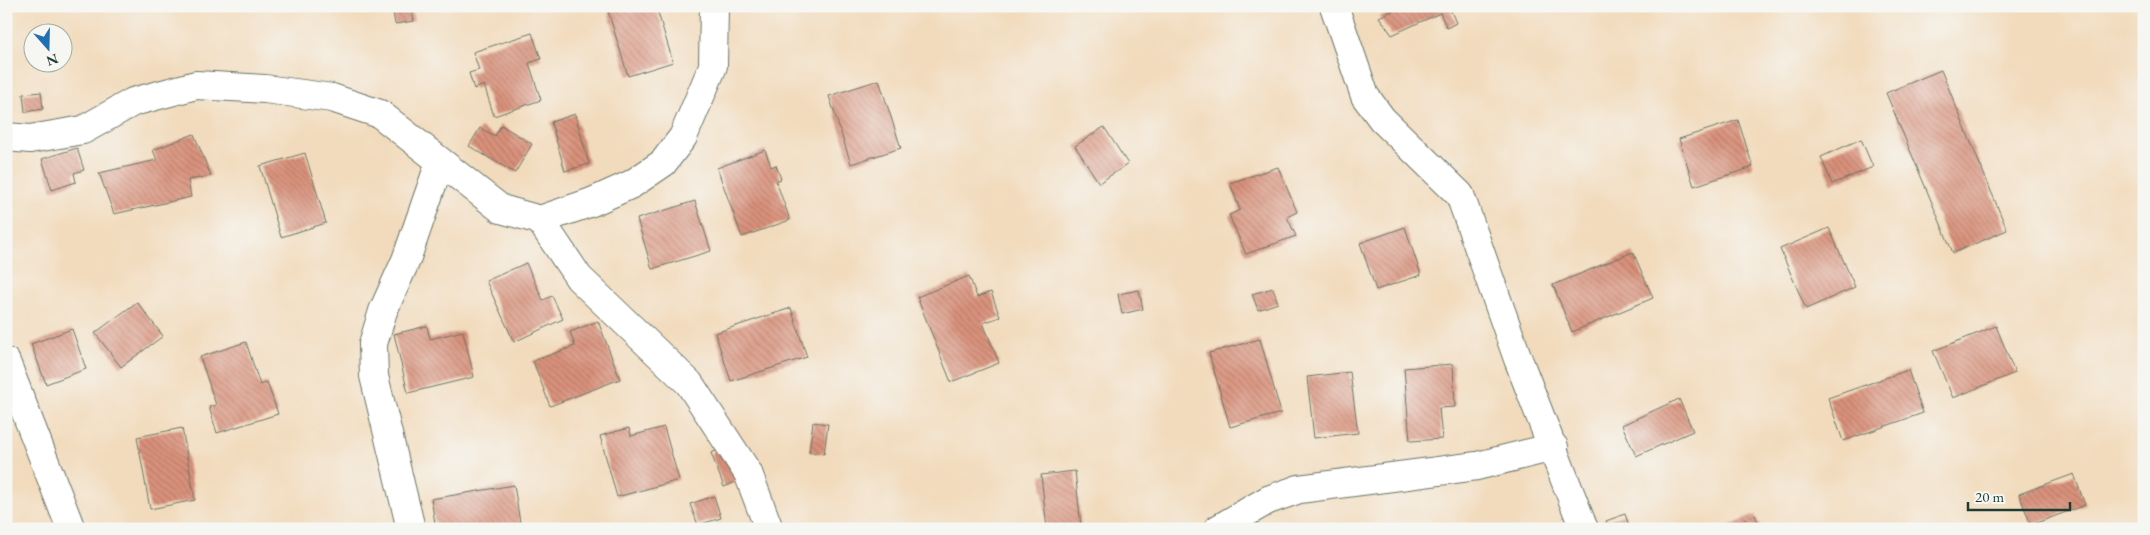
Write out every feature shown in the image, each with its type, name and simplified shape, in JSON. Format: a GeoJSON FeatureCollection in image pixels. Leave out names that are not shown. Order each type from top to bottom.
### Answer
{"type":"FeatureCollection","features":[{"type":"Feature","properties":{"kind":"street"},"geometry":{"type":"LineString","coordinates":[[6,136],[30,139],[83,130],[133,102],[196,85],[245,88],[332,98],[380,114],[500,209],[540,220],[592,202],[632,184],[663,163],[683,137],[713,66],[714,6]]}},
{"type":"Feature","properties":{"kind":"street"},"geometry":{"type":"LineString","coordinates":[[1334,6],[1365,96],[1382,119],[1460,195],[1518,358],[1554,447],[1584,529]]}},
{"type":"Feature","properties":{"kind":"street"},"geometry":{"type":"LineString","coordinates":[[411,529],[374,376],[373,344],[383,311],[406,260],[440,162]]}},
{"type":"Feature","properties":{"kind":"street"},"geometry":{"type":"LineString","coordinates":[[540,220],[579,278],[689,383],[748,473],[769,529]]}},
{"type":"Feature","properties":{"kind":"street"},"geometry":{"type":"LineString","coordinates":[[6,362],[71,529]]}},
{"type":"Feature","properties":{"kind":"street"},"geometry":{"type":"LineString","coordinates":[[1218,529],[1268,500],[1299,489],[1477,466],[1554,447]]}},
{"type":"Feature","properties":{"kind":"building"},"geometry":{"type":"Polygon","coordinates":[[[392,6],[411,6],[414,21],[395,24],[392,6]]]}},
{"type":"Feature","properties":{"kind":"building"},"geometry":{"type":"Polygon","coordinates":[[[622,6],[656,6],[673,62],[628,76],[608,11],[622,6]]]}},
{"type":"Feature","properties":{"kind":"building"},"geometry":{"type":"Polygon","coordinates":[[[1403,6],[1449,6],[1456,23],[1447,28],[1440,13],[1392,35],[1379,17],[1403,6]]]}},
{"type":"Feature","properties":{"kind":"building"},"geometry":{"type":"Polygon","coordinates":[[[532,33],[541,59],[529,63],[541,100],[494,116],[484,85],[474,89],[469,73],[479,70],[473,52],[532,33]]]}},
{"type":"Feature","properties":{"kind":"building"},"geometry":{"type":"Polygon","coordinates":[[[1941,70],[2007,230],[1953,253],[1886,93],[1941,70]]]}},
{"type":"Feature","properties":{"kind":"building"},"geometry":{"type":"Polygon","coordinates":[[[879,80],[901,148],[851,164],[829,96],[879,80]]]}},
{"type":"Feature","properties":{"kind":"building"},"geometry":{"type":"Polygon","coordinates":[[[41,92],[43,109],[25,112],[23,94],[41,92]]]}},
{"type":"Feature","properties":{"kind":"building"},"geometry":{"type":"Polygon","coordinates":[[[575,114],[589,164],[565,171],[551,122],[575,114]]]}},
{"type":"Feature","properties":{"kind":"building"},"geometry":{"type":"Polygon","coordinates":[[[1738,120],[1753,167],[1694,186],[1679,139],[1738,120]]]}},
{"type":"Feature","properties":{"kind":"building"},"geometry":{"type":"Polygon","coordinates":[[[501,125],[532,144],[515,173],[469,146],[480,128],[495,136],[501,125]]]}},
{"type":"Feature","properties":{"kind":"building"},"geometry":{"type":"Polygon","coordinates":[[[1104,127],[1128,164],[1099,183],[1075,146],[1104,127]]]}},
{"type":"Feature","properties":{"kind":"building"},"geometry":{"type":"Polygon","coordinates":[[[194,134],[211,176],[188,180],[191,197],[114,214],[99,173],[157,160],[153,150],[194,134]]]}},
{"type":"Feature","properties":{"kind":"building"},"geometry":{"type":"Polygon","coordinates":[[[1861,139],[1873,167],[1832,184],[1821,157],[1861,139]]]}},
{"type":"Feature","properties":{"kind":"building"},"geometry":{"type":"Polygon","coordinates":[[[77,148],[84,170],[74,173],[76,182],[52,190],[42,159],[77,148]]]}},
{"type":"Feature","properties":{"kind":"building"},"geometry":{"type":"Polygon","coordinates":[[[765,150],[771,167],[776,165],[781,179],[776,181],[790,220],[742,237],[717,168],[765,150]]]}},
{"type":"Feature","properties":{"kind":"building"},"geometry":{"type":"Polygon","coordinates":[[[305,153],[326,223],[281,237],[260,166],[305,153]]]}},
{"type":"Feature","properties":{"kind":"building"},"geometry":{"type":"Polygon","coordinates":[[[1278,167],[1297,212],[1287,217],[1296,236],[1246,254],[1229,215],[1240,210],[1230,183],[1278,167]]]}},
{"type":"Feature","properties":{"kind":"building"},"geometry":{"type":"Polygon","coordinates":[[[695,201],[711,251],[652,269],[637,219],[695,201]]]}},
{"type":"Feature","properties":{"kind":"building"},"geometry":{"type":"Polygon","coordinates":[[[1405,227],[1421,275],[1376,290],[1360,243],[1405,227]]]}},
{"type":"Feature","properties":{"kind":"building"},"geometry":{"type":"Polygon","coordinates":[[[1829,228],[1855,287],[1806,309],[1780,249],[1829,228]]]}},
{"type":"Feature","properties":{"kind":"building"},"geometry":{"type":"Polygon","coordinates":[[[1633,252],[1653,298],[1572,332],[1553,285],[1633,252]]]}},
{"type":"Feature","properties":{"kind":"building"},"geometry":{"type":"Polygon","coordinates":[[[526,263],[543,300],[552,296],[563,319],[514,342],[486,281],[526,263]]]}},
{"type":"Feature","properties":{"kind":"building"},"geometry":{"type":"Polygon","coordinates":[[[969,276],[977,297],[991,292],[1000,317],[983,323],[999,363],[951,382],[917,297],[969,276]]]}},
{"type":"Feature","properties":{"kind":"building"},"geometry":{"type":"Polygon","coordinates":[[[1273,288],[1278,303],[1258,310],[1252,294],[1273,288]]]}},
{"type":"Feature","properties":{"kind":"building"},"geometry":{"type":"Polygon","coordinates":[[[1139,290],[1143,309],[1122,314],[1118,294],[1139,290]]]}},
{"type":"Feature","properties":{"kind":"building"},"geometry":{"type":"Polygon","coordinates":[[[137,302],[163,336],[121,367],[95,333],[137,302]]]}},
{"type":"Feature","properties":{"kind":"building"},"geometry":{"type":"Polygon","coordinates":[[[791,308],[807,357],[731,381],[715,333],[791,308]]]}},
{"type":"Feature","properties":{"kind":"building"},"geometry":{"type":"Polygon","coordinates":[[[598,321],[620,379],[550,406],[533,361],[575,346],[570,332],[598,321]]]}},
{"type":"Feature","properties":{"kind":"building"},"geometry":{"type":"Polygon","coordinates":[[[427,326],[430,339],[463,331],[474,377],[408,393],[394,334],[427,326]]]}},
{"type":"Feature","properties":{"kind":"building"},"geometry":{"type":"Polygon","coordinates":[[[1996,326],[2015,373],[1953,398],[1933,351],[1996,326]]]}},
{"type":"Feature","properties":{"kind":"building"},"geometry":{"type":"Polygon","coordinates":[[[72,329],[86,369],[46,384],[31,344],[72,329]]]}},
{"type":"Feature","properties":{"kind":"building"},"geometry":{"type":"Polygon","coordinates":[[[1260,339],[1281,413],[1230,427],[1209,353],[1260,339]]]}},
{"type":"Feature","properties":{"kind":"building"},"geometry":{"type":"Polygon","coordinates":[[[246,342],[260,385],[267,382],[278,414],[217,433],[209,407],[216,405],[200,357],[246,342]]]}},
{"type":"Feature","properties":{"kind":"building"},"geometry":{"type":"Polygon","coordinates":[[[1453,364],[1455,407],[1439,408],[1442,439],[1410,441],[1404,368],[1453,364]]]}},
{"type":"Feature","properties":{"kind":"building"},"geometry":{"type":"Polygon","coordinates":[[[1908,370],[1923,413],[1843,441],[1828,398],[1908,370]]]}},
{"type":"Feature","properties":{"kind":"building"},"geometry":{"type":"Polygon","coordinates":[[[1350,372],[1358,433],[1314,438],[1307,377],[1350,372]]]}},
{"type":"Feature","properties":{"kind":"building"},"geometry":{"type":"Polygon","coordinates":[[[1679,399],[1693,431],[1636,456],[1622,425],[1679,399]]]}},
{"type":"Feature","properties":{"kind":"building"},"geometry":{"type":"Polygon","coordinates":[[[813,422],[828,424],[824,454],[809,452],[813,422]]]}},
{"type":"Feature","properties":{"kind":"building"},"geometry":{"type":"Polygon","coordinates":[[[664,427],[679,480],[617,497],[600,436],[629,428],[631,436],[664,427]]]}},
{"type":"Feature","properties":{"kind":"building"},"geometry":{"type":"Polygon","coordinates":[[[182,428],[195,500],[150,509],[137,437],[182,428]]]}},
{"type":"Feature","properties":{"kind":"building"},"geometry":{"type":"Polygon","coordinates":[[[723,448],[745,478],[724,487],[711,453],[723,448]]]}},
{"type":"Feature","properties":{"kind":"building"},"geometry":{"type":"Polygon","coordinates":[[[1075,471],[1081,526],[1047,529],[1041,475],[1075,471]]]}},
{"type":"Feature","properties":{"kind":"building"},"geometry":{"type":"Polygon","coordinates":[[[2074,474],[2085,505],[2031,525],[2019,494],[2074,474]]]}},
{"type":"Feature","properties":{"kind":"building"},"geometry":{"type":"Polygon","coordinates":[[[514,485],[521,529],[436,529],[431,499],[514,485]]]}},
{"type":"Feature","properties":{"kind":"building"},"geometry":{"type":"Polygon","coordinates":[[[714,496],[721,518],[698,525],[690,504],[714,496]]]}},
{"type":"Feature","properties":{"kind":"building"},"geometry":{"type":"Polygon","coordinates":[[[1625,514],[1630,529],[1609,529],[1606,521],[1625,514]]]}},
{"type":"Feature","properties":{"kind":"building"},"geometry":{"type":"Polygon","coordinates":[[[1755,515],[1761,529],[1722,529],[1755,515]]]}}]}
